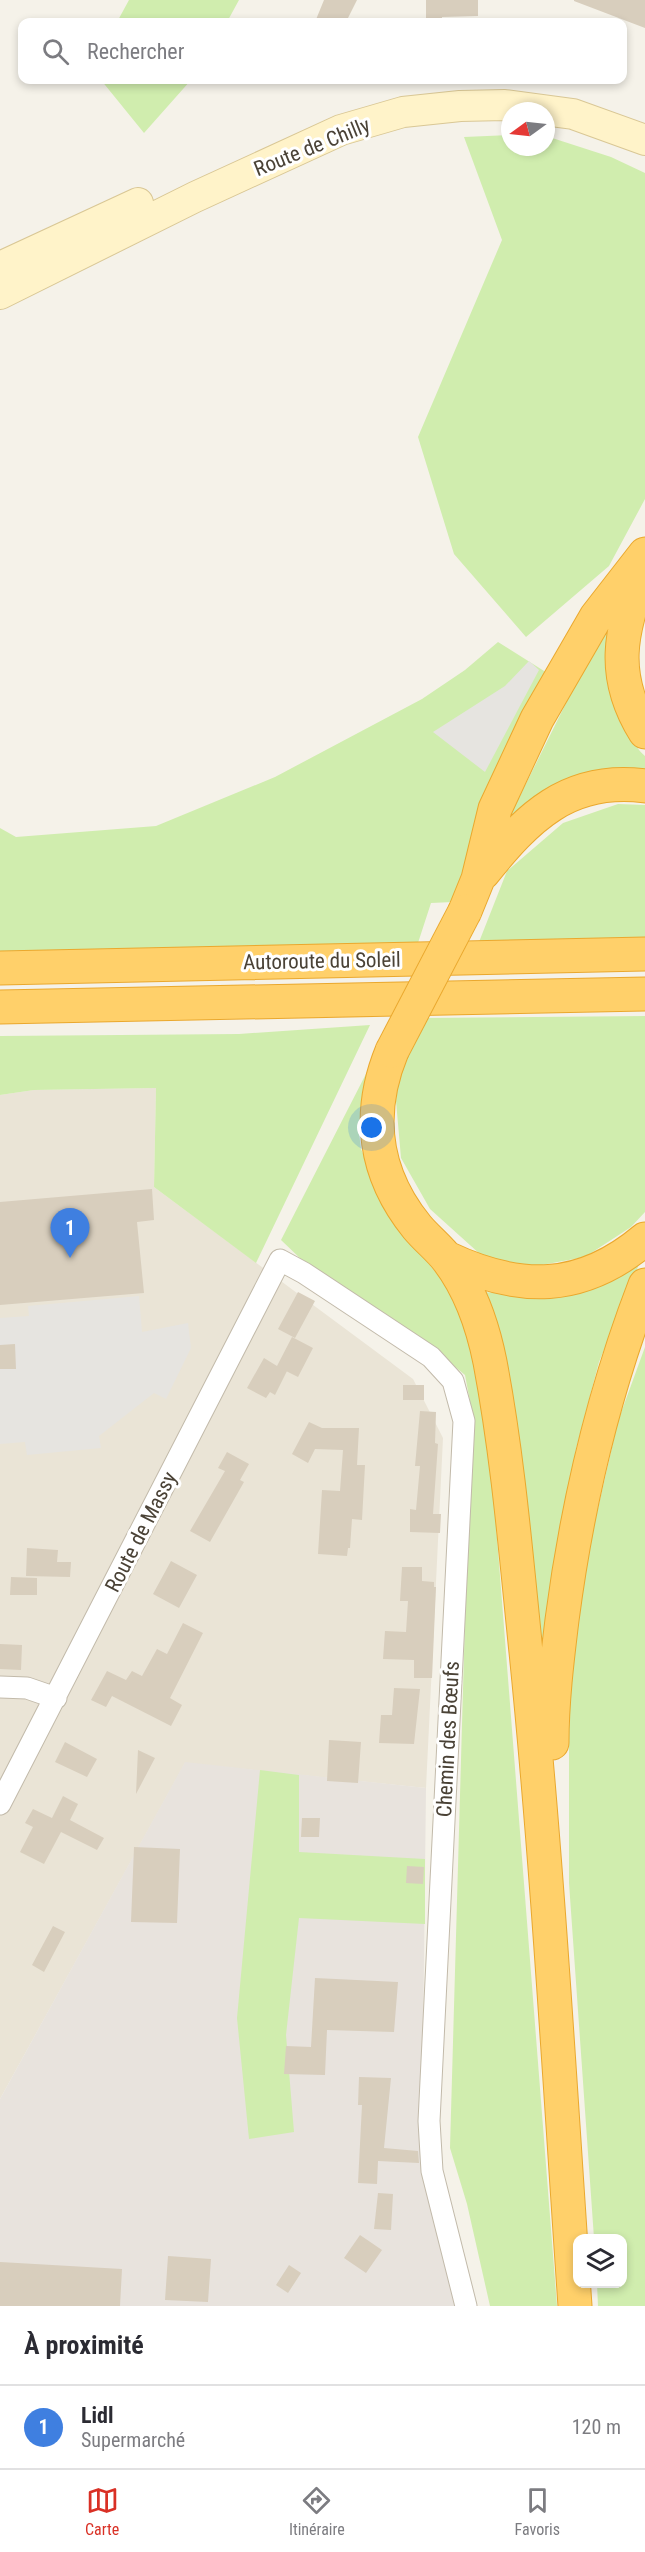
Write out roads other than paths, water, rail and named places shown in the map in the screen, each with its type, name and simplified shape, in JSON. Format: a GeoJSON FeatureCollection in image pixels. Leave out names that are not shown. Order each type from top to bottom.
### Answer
{"type":"FeatureCollection","features":[{"type":"Feature","properties":{"kind":"highway"},"geometry":{"type":"LineString","coordinates":[[575,2306],[534,1729],[499,1419],[489,1357],[460,1278],[447,1258],[417,1226],[400,1202],[381,1156],[376,1110],[383,1071],[465,911],[478,879],[495,809],[537,719],[596,617],[645,554]]}},
{"type":"Feature","properties":{"kind":"highway"},"geometry":{"type":"LineString","coordinates":[[645,567],[626,618],[621,646],[624,676],[630,700],[645,732]]}},
{"type":"Feature","properties":{"kind":"highway"},"geometry":{"type":"LineString","coordinates":[[478,879],[512,837],[536,814],[558,800],[594,787],[645,786]]}},
{"type":"Feature","properties":{"kind":"highway","name":"Autoroute du Soleil"},"geometry":{"type":"LineString","coordinates":[[0,968],[645,954]]}},
{"type":"Feature","properties":{"kind":"highway","name":"Autoroute du Soleil"},"geometry":{"type":"LineString","coordinates":[[0,1007],[645,994]]}},
{"type":"Feature","properties":{"kind":"highway"},"geometry":{"type":"LineString","coordinates":[[447,1258],[500,1278],[525,1282],[550,1282],[604,1267],[624,1256],[645,1239]]}},
{"type":"Feature","properties":{"kind":"highway"},"geometry":{"type":"LineString","coordinates":[[579,2234],[556,1864],[552,1735],[554,1692],[567,1582],[583,1489],[614,1372],[645,1285]]}},
{"type":"Feature","properties":{"kind":"highway"},"geometry":{"type":"LineString","coordinates":[[582,2288],[584,2306]]}},
{"type":"Feature","properties":{"kind":"main road","name":"Route de Chilly"},"geometry":{"type":"LineString","coordinates":[[0,267],[324,117],[387,97],[465,86],[525,90],[605,105],[645,121]]}},
{"type":"Feature","properties":{"kind":"main road","name":"Route de Chilly"},"geometry":{"type":"LineString","coordinates":[[0,294],[195,197],[341,130],[403,112],[460,106],[505,105],[573,114],[645,140]]}},
{"type":"Feature","properties":{"kind":"street","name":"Route de Massy"},"geometry":{"type":"LineString","coordinates":[[0,1804],[280,1260]]}},
{"type":"Feature","properties":{"kind":"street","name":"Chemin des Bœufs"},"geometry":{"type":"LineString","coordinates":[[280,1260],[304,1273],[431,1357],[453,1381],[464,1421],[429,2121],[432,2171],[466,2306]]}},
{"type":"Feature","properties":{"kind":"street"},"geometry":{"type":"LineString","coordinates":[[0,1687],[27,1688],[56,1698]]}},
{"type":"Feature","properties":{"kind":"place","name":"Lidl"},"geometry":{"type":"Point","coordinates":[70,1258]}}]}
